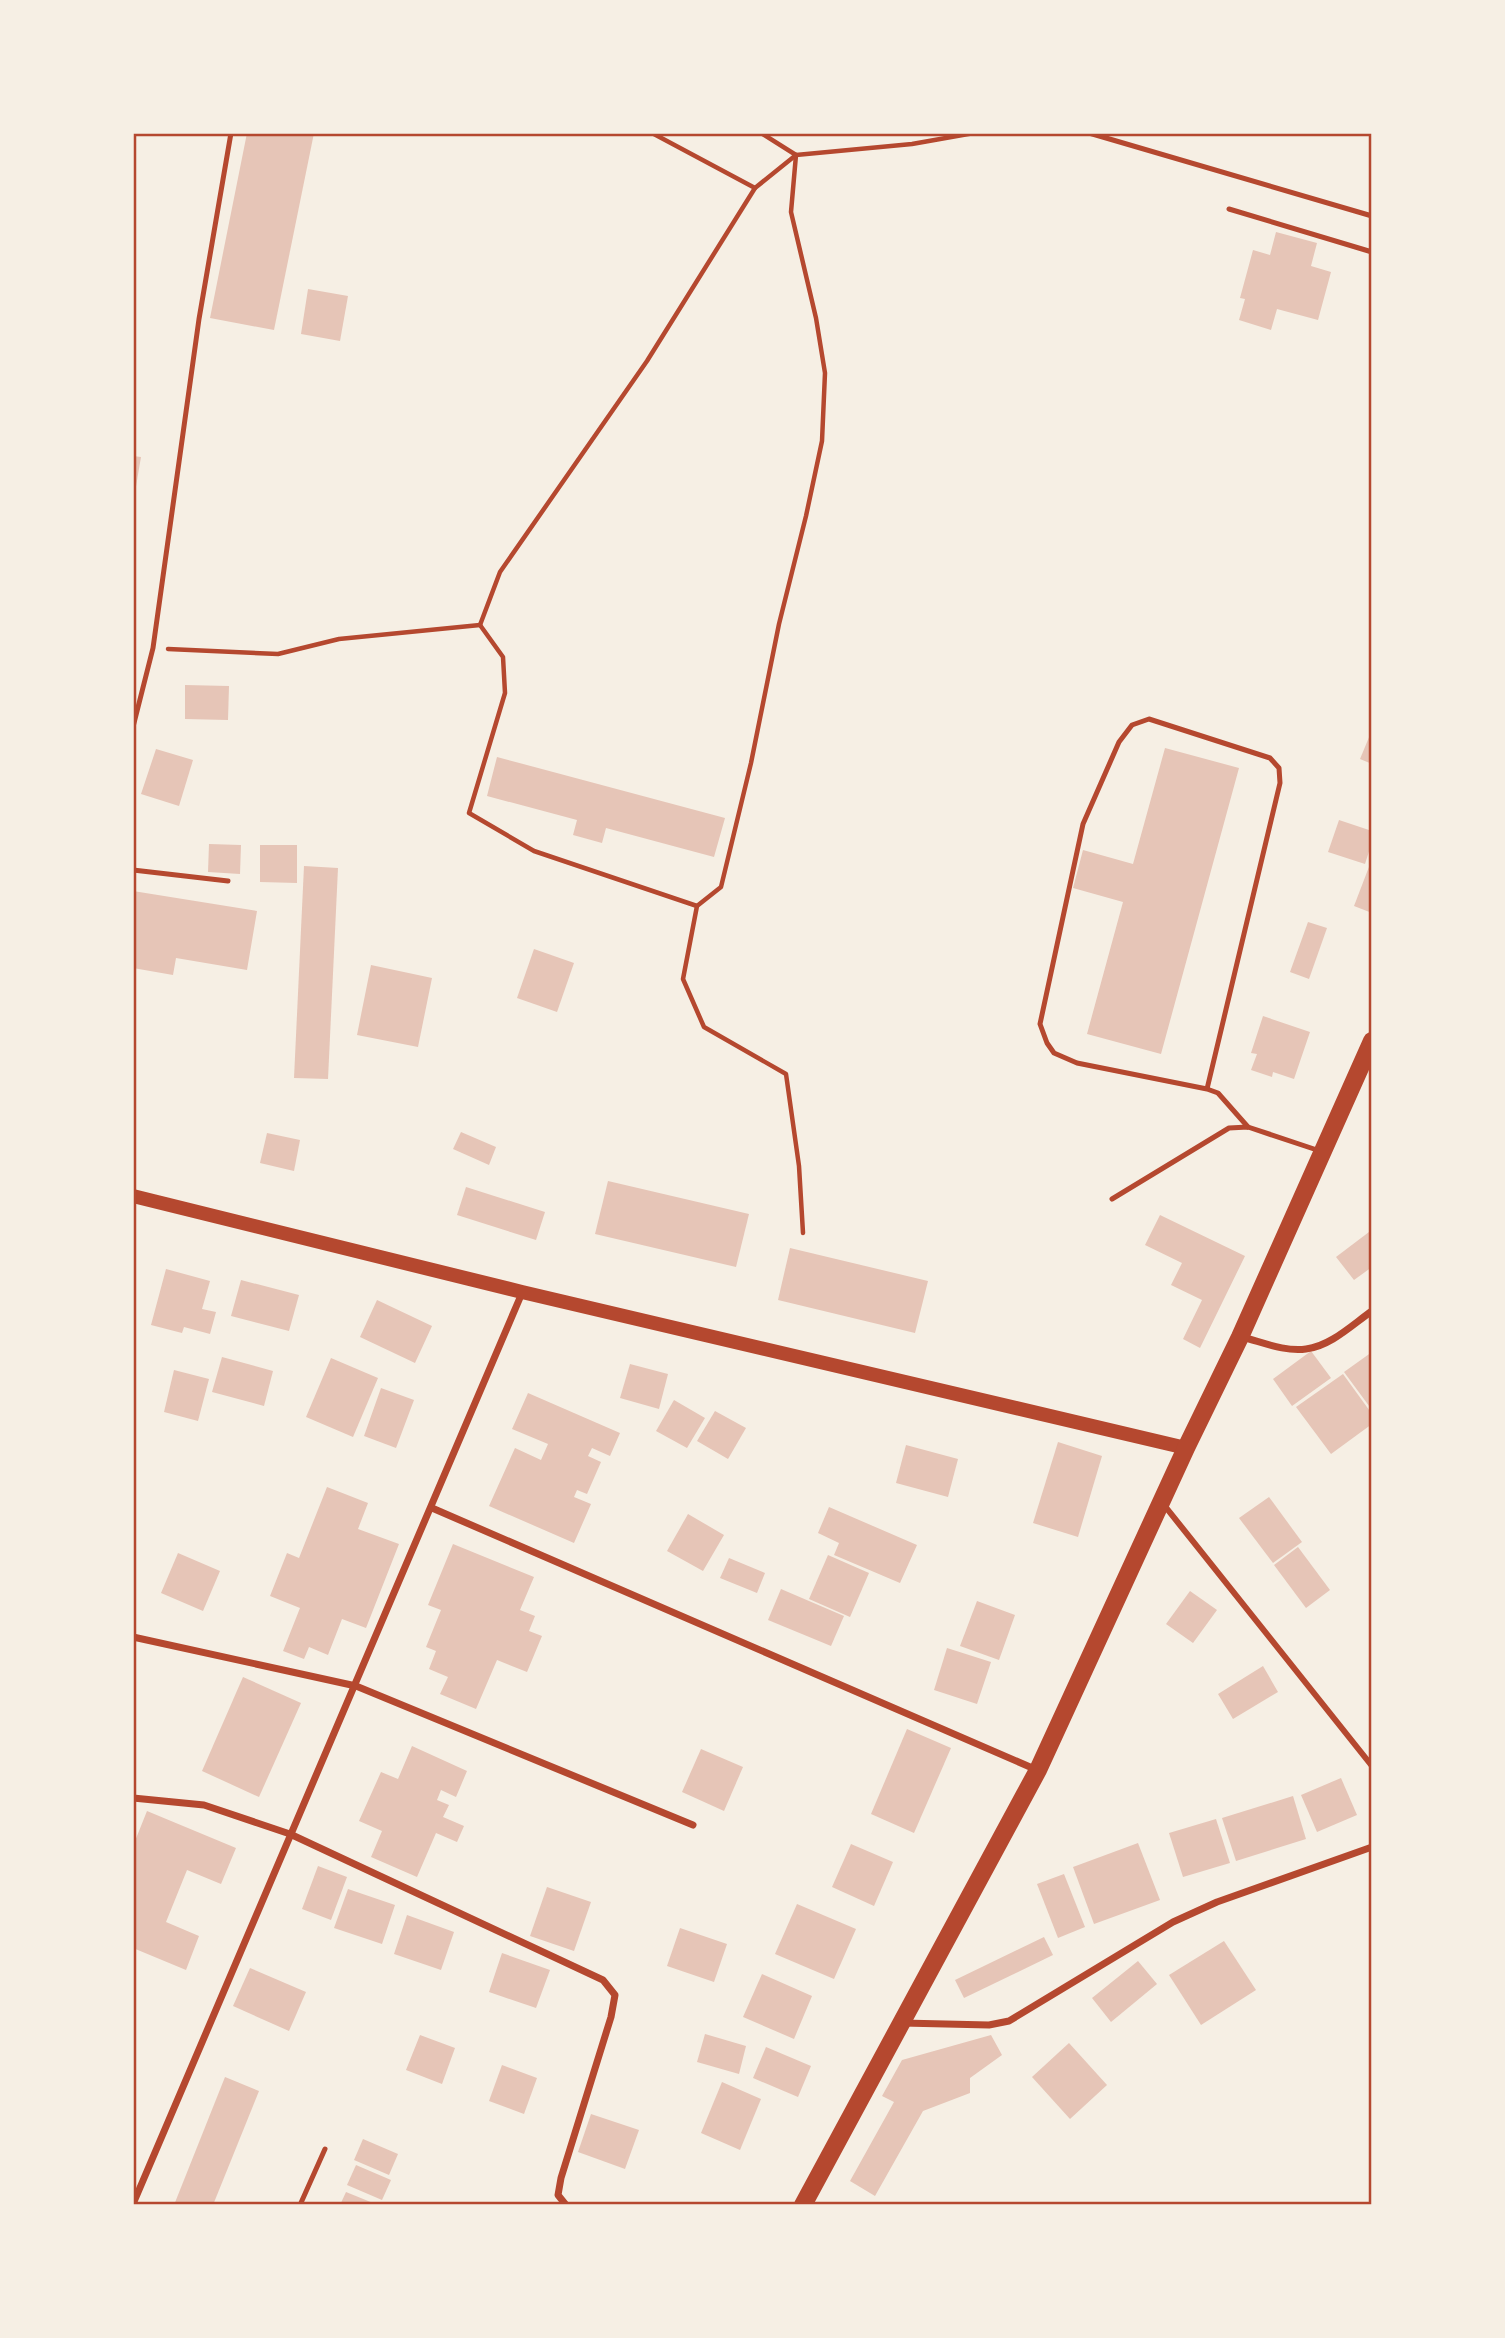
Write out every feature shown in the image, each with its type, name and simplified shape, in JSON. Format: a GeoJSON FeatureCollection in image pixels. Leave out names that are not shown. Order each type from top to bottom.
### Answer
{"type":"FeatureCollection","features":[{"type":"Feature","properties":{"kind":"main road"},"geometry":{"type":"LineString","coordinates":[[803,2205],[1038,1770],[1240,1336],[1372,1041]]}},
{"type":"Feature","properties":{"kind":"main road"},"geometry":{"type":"LineString","coordinates":[[133,1196],[523,1292],[1186,1448]]}},
{"type":"Feature","properties":{"kind":"street"},"geometry":{"type":"LineString","coordinates":[[133,2204],[523,1292]]}},
{"type":"Feature","properties":{"kind":"street"},"geometry":{"type":"LineString","coordinates":[[1240,1336],[1286,1348],[1307,1349],[1327,1342],[1372,1311]]}},
{"type":"Feature","properties":{"kind":"street"},"geometry":{"type":"LineString","coordinates":[[1162,1503],[1372,1766]]}},
{"type":"Feature","properties":{"kind":"street"},"geometry":{"type":"LineString","coordinates":[[432,1508],[1038,1770]]}},
{"type":"Feature","properties":{"kind":"street"},"geometry":{"type":"LineString","coordinates":[[133,1637],[356,1686],[693,1825]]}},
{"type":"Feature","properties":{"kind":"street"},"geometry":{"type":"LineString","coordinates":[[133,1798],[204,1805],[290,1834],[603,1980],[615,1995],[611,2017],[561,2178],[558,2195],[566,2205]]}},
{"type":"Feature","properties":{"kind":"street"},"geometry":{"type":"LineString","coordinates":[[901,2023],[989,2025],[1009,2021],[1173,1922],[1217,1902],[1372,1847]]}},
{"type":"Feature","properties":{"kind":"lane"},"geometry":{"type":"LineString","coordinates":[[133,727],[153,648],[199,319],[231,133]]}},
{"type":"Feature","properties":{"kind":"lane"},"geometry":{"type":"LineString","coordinates":[[1090,133],[1372,216]]}},
{"type":"Feature","properties":{"kind":"lane"},"geometry":{"type":"LineString","coordinates":[[1229,209],[1372,252]]}},
{"type":"Feature","properties":{"kind":"lane"},"geometry":{"type":"LineString","coordinates":[[1208,1088],[1280,783],[1279,768],[1270,758],[1149,719],[1132,725],[1119,741],[1083,824],[1040,1024],[1054,1053],[1077,1063],[1208,1088],[1218,1093],[1248,1127]]}},
{"type":"Feature","properties":{"kind":"lane"},"geometry":{"type":"LineString","coordinates":[[133,870],[228,881]]}},
{"type":"Feature","properties":{"kind":"lane"},"geometry":{"type":"LineString","coordinates":[[1112,1199],[1229,1128],[1248,1127],[1322,1152]]}},
{"type":"Feature","properties":{"kind":"lane"},"geometry":{"type":"LineString","coordinates":[[300,2205],[325,2148]]}},
{"type":"Feature","properties":{"kind":"path"},"geometry":{"type":"LineString","coordinates":[[652,133],[755,188]]}},
{"type":"Feature","properties":{"kind":"path"},"geometry":{"type":"LineString","coordinates":[[761,133],[796,155]]}},
{"type":"Feature","properties":{"kind":"path"},"geometry":{"type":"LineString","coordinates":[[480,625],[500,572],[647,361],[755,188],[796,155],[912,144],[974,133]]}},
{"type":"Feature","properties":{"kind":"path"},"geometry":{"type":"LineString","coordinates":[[796,155],[791,212],[817,318],[825,373],[822,440],[779,624],[751,763],[720,887],[697,906],[683,979],[704,1027],[786,1074],[799,1166],[803,1233]]}},
{"type":"Feature","properties":{"kind":"path"},"geometry":{"type":"LineString","coordinates":[[153,648],[278,654],[339,639],[480,625]]}},
{"type":"Feature","properties":{"kind":"path"},"geometry":{"type":"LineString","coordinates":[[480,625],[502,657],[505,693],[469,813],[534,851],[697,906]]}},
{"type":"Feature","properties":{"kind":"building"},"geometry":{"type":"Polygon","coordinates":[[[247,133],[314,133],[274,330],[210,318],[247,133]]]}},
{"type":"Feature","properties":{"kind":"building"},"geometry":{"type":"Polygon","coordinates":[[[1276,232],[1317,243],[1311,266],[1331,272],[1318,320],[1277,309],[1271,330],[1239,320],[1245,299],[1240,298],[1253,250],[1270,255],[1276,232]]]}},
{"type":"Feature","properties":{"kind":"building"},"geometry":{"type":"Polygon","coordinates":[[[308,289],[348,296],[340,341],[301,334],[308,289]]]}},
{"type":"Feature","properties":{"kind":"building"},"geometry":{"type":"Polygon","coordinates":[[[133,456],[141,457],[134,498],[133,498],[133,456]]]}},
{"type":"Feature","properties":{"kind":"building"},"geometry":{"type":"Polygon","coordinates":[[[185,685],[229,686],[228,720],[185,719],[185,685]]]}},
{"type":"Feature","properties":{"kind":"building"},"geometry":{"type":"Polygon","coordinates":[[[1372,730],[1372,764],[1360,759],[1372,730]]]}},
{"type":"Feature","properties":{"kind":"building"},"geometry":{"type":"Polygon","coordinates":[[[1165,748],[1239,768],[1161,1054],[1087,1034],[1123,902],[1073,888],[1083,850],[1133,864],[1165,748]]]}},
{"type":"Feature","properties":{"kind":"building"},"geometry":{"type":"Polygon","coordinates":[[[156,749],[193,760],[179,806],[141,794],[156,749]]]}},
{"type":"Feature","properties":{"kind":"building"},"geometry":{"type":"Polygon","coordinates":[[[497,757],[725,818],[714,857],[606,828],[602,843],[573,835],[577,820],[487,796],[497,757]]]}},
{"type":"Feature","properties":{"kind":"building"},"geometry":{"type":"Polygon","coordinates":[[[1339,820],[1372,831],[1372,842],[1365,864],[1328,852],[1339,820]]]}},
{"type":"Feature","properties":{"kind":"building"},"geometry":{"type":"Polygon","coordinates":[[[209,844],[241,845],[240,874],[208,872],[209,844]]]}},
{"type":"Feature","properties":{"kind":"building"},"geometry":{"type":"Polygon","coordinates":[[[260,845],[297,845],[297,883],[260,882],[260,845]]]}},
{"type":"Feature","properties":{"kind":"building"},"geometry":{"type":"Polygon","coordinates":[[[1372,859],[1372,913],[1354,906],[1372,859]]]}},
{"type":"Feature","properties":{"kind":"building"},"geometry":{"type":"Polygon","coordinates":[[[304,866],[338,868],[328,1079],[294,1078],[304,866]]]}},
{"type":"Feature","properties":{"kind":"building"},"geometry":{"type":"Polygon","coordinates":[[[133,891],[257,911],[247,970],[176,958],[173,975],[133,968],[133,891]]]}},
{"type":"Feature","properties":{"kind":"building"},"geometry":{"type":"Polygon","coordinates":[[[1308,922],[1327,928],[1309,979],[1290,972],[1308,922]]]}},
{"type":"Feature","properties":{"kind":"building"},"geometry":{"type":"Polygon","coordinates":[[[534,949],[574,963],[557,1012],[517,998],[534,949]]]}},
{"type":"Feature","properties":{"kind":"building"},"geometry":{"type":"Polygon","coordinates":[[[371,965],[432,978],[418,1047],[357,1035],[371,965]]]}},
{"type":"Feature","properties":{"kind":"building"},"geometry":{"type":"Polygon","coordinates":[[[1263,1016],[1310,1032],[1294,1079],[1273,1072],[1272,1077],[1251,1070],[1257,1054],[1251,1053],[1263,1016]]]}},
{"type":"Feature","properties":{"kind":"building"},"geometry":{"type":"Polygon","coordinates":[[[461,1132],[496,1147],[489,1165],[453,1149],[461,1132]]]}},
{"type":"Feature","properties":{"kind":"building"},"geometry":{"type":"Polygon","coordinates":[[[267,1133],[300,1140],[294,1171],[260,1163],[267,1133]]]}},
{"type":"Feature","properties":{"kind":"building"},"geometry":{"type":"Polygon","coordinates":[[[608,1181],[749,1214],[736,1267],[595,1234],[608,1181]]]}},
{"type":"Feature","properties":{"kind":"building"},"geometry":{"type":"Polygon","coordinates":[[[466,1187],[545,1212],[536,1240],[457,1215],[466,1187]]]}},
{"type":"Feature","properties":{"kind":"building"},"geometry":{"type":"Polygon","coordinates":[[[1160,1215],[1245,1256],[1200,1348],[1183,1339],[1202,1300],[1171,1285],[1182,1263],[1145,1245],[1160,1215]]]}},
{"type":"Feature","properties":{"kind":"building"},"geometry":{"type":"Polygon","coordinates":[[[1369,1232],[1372,1236],[1372,1267],[1354,1280],[1336,1257],[1369,1232]]]}},
{"type":"Feature","properties":{"kind":"building"},"geometry":{"type":"Polygon","coordinates":[[[790,1248],[928,1281],[915,1333],[778,1300],[790,1248]]]}},
{"type":"Feature","properties":{"kind":"building"},"geometry":{"type":"Polygon","coordinates":[[[166,1269],[210,1281],[202,1309],[216,1312],[210,1334],[184,1327],[182,1333],[151,1325],[166,1269]]]}},
{"type":"Feature","properties":{"kind":"building"},"geometry":{"type":"Polygon","coordinates":[[[241,1280],[299,1295],[289,1331],[231,1316],[241,1280]]]}},
{"type":"Feature","properties":{"kind":"building"},"geometry":{"type":"Polygon","coordinates":[[[377,1300],[432,1326],[415,1363],[360,1337],[377,1300]]]}},
{"type":"Feature","properties":{"kind":"building"},"geometry":{"type":"Polygon","coordinates":[[[1311,1351],[1331,1378],[1292,1406],[1273,1379],[1311,1351]]]}},
{"type":"Feature","properties":{"kind":"building"},"geometry":{"type":"Polygon","coordinates":[[[1372,1352],[1372,1410],[1344,1372],[1372,1352]]]}},
{"type":"Feature","properties":{"kind":"building"},"geometry":{"type":"Polygon","coordinates":[[[222,1357],[273,1371],[264,1406],[212,1392],[222,1357]]]}},
{"type":"Feature","properties":{"kind":"building"},"geometry":{"type":"Polygon","coordinates":[[[331,1358],[378,1378],[353,1437],[306,1417],[331,1358]]]}},
{"type":"Feature","properties":{"kind":"building"},"geometry":{"type":"Polygon","coordinates":[[[630,1364],[668,1374],[659,1409],[620,1398],[630,1364]]]}},
{"type":"Feature","properties":{"kind":"building"},"geometry":{"type":"Polygon","coordinates":[[[174,1370],[209,1379],[198,1421],[164,1412],[174,1370]]]}},
{"type":"Feature","properties":{"kind":"building"},"geometry":{"type":"Polygon","coordinates":[[[1343,1374],[1372,1414],[1372,1424],[1331,1454],[1296,1407],[1343,1374]]]}},
{"type":"Feature","properties":{"kind":"building"},"geometry":{"type":"Polygon","coordinates":[[[381,1388],[414,1400],[396,1448],[364,1436],[381,1388]]]}},
{"type":"Feature","properties":{"kind":"building"},"geometry":{"type":"Polygon","coordinates":[[[528,1393],[620,1433],[610,1456],[592,1448],[588,1456],[601,1462],[587,1494],[577,1490],[574,1497],[591,1504],[574,1543],[489,1506],[515,1448],[541,1460],[548,1444],[512,1429],[528,1393]]]}},
{"type":"Feature","properties":{"kind":"building"},"geometry":{"type":"Polygon","coordinates":[[[674,1400],[705,1418],[687,1448],[656,1431],[674,1400]]]}},
{"type":"Feature","properties":{"kind":"building"},"geometry":{"type":"Polygon","coordinates":[[[715,1411],[746,1428],[728,1459],[697,1441],[715,1411]]]}},
{"type":"Feature","properties":{"kind":"building"},"geometry":{"type":"Polygon","coordinates":[[[1058,1442],[1102,1456],[1078,1537],[1033,1523],[1058,1442]]]}},
{"type":"Feature","properties":{"kind":"building"},"geometry":{"type":"Polygon","coordinates":[[[906,1445],[958,1459],[948,1497],[896,1483],[906,1445]]]}},
{"type":"Feature","properties":{"kind":"building"},"geometry":{"type":"Polygon","coordinates":[[[327,1487],[368,1503],[358,1529],[399,1544],[366,1628],[342,1619],[328,1655],[309,1647],[304,1659],[283,1651],[300,1608],[270,1596],[287,1553],[299,1558],[327,1487]]]}},
{"type":"Feature","properties":{"kind":"building"},"geometry":{"type":"Polygon","coordinates":[[[1269,1497],[1302,1542],[1273,1563],[1239,1518],[1269,1497]]]}},
{"type":"Feature","properties":{"kind":"building"},"geometry":{"type":"Polygon","coordinates":[[[829,1507],[917,1545],[900,1583],[834,1555],[839,1543],[818,1533],[829,1507]]]}},
{"type":"Feature","properties":{"kind":"building"},"geometry":{"type":"Polygon","coordinates":[[[688,1514],[724,1535],[703,1571],[667,1551],[688,1514]]]}},
{"type":"Feature","properties":{"kind":"building"},"geometry":{"type":"Polygon","coordinates":[[[453,1544],[534,1577],[520,1610],[535,1616],[529,1631],[542,1636],[527,1672],[497,1660],[476,1709],[440,1694],[448,1677],[429,1669],[436,1651],[426,1647],[441,1610],[428,1605],[453,1544]]]}},
{"type":"Feature","properties":{"kind":"building"},"geometry":{"type":"Polygon","coordinates":[[[1298,1547],[1330,1590],[1306,1608],[1274,1565],[1298,1547]]]}},
{"type":"Feature","properties":{"kind":"building"},"geometry":{"type":"Polygon","coordinates":[[[178,1553],[220,1571],[203,1611],[161,1593],[178,1553]]]}},
{"type":"Feature","properties":{"kind":"building"},"geometry":{"type":"Polygon","coordinates":[[[828,1555],[869,1573],[850,1617],[809,1599],[828,1555]]]}},
{"type":"Feature","properties":{"kind":"building"},"geometry":{"type":"Polygon","coordinates":[[[729,1558],[765,1573],[757,1593],[720,1578],[729,1558]]]}},
{"type":"Feature","properties":{"kind":"building"},"geometry":{"type":"Polygon","coordinates":[[[781,1589],[844,1616],[831,1646],[768,1620],[781,1589]]]}},
{"type":"Feature","properties":{"kind":"building"},"geometry":{"type":"Polygon","coordinates":[[[1190,1591],[1217,1610],[1193,1643],[1166,1624],[1190,1591]]]}},
{"type":"Feature","properties":{"kind":"building"},"geometry":{"type":"Polygon","coordinates":[[[977,1601],[1015,1615],[999,1660],[960,1646],[977,1601]]]}},
{"type":"Feature","properties":{"kind":"building"},"geometry":{"type":"Polygon","coordinates":[[[947,1648],[991,1662],[977,1704],[934,1690],[947,1648]]]}},
{"type":"Feature","properties":{"kind":"building"},"geometry":{"type":"Polygon","coordinates":[[[1263,1666],[1278,1692],[1233,1719],[1218,1694],[1263,1666]]]}},
{"type":"Feature","properties":{"kind":"building"},"geometry":{"type":"Polygon","coordinates":[[[243,1677],[301,1703],[259,1797],[202,1771],[243,1677]]]}},
{"type":"Feature","properties":{"kind":"building"},"geometry":{"type":"Polygon","coordinates":[[[907,1729],[951,1748],[914,1833],[871,1814],[907,1729]]]}},
{"type":"Feature","properties":{"kind":"building"},"geometry":{"type":"Polygon","coordinates":[[[412,1746],[467,1771],[456,1797],[441,1790],[437,1800],[449,1805],[443,1817],[464,1826],[457,1842],[436,1833],[417,1877],[371,1857],[382,1831],[359,1821],[381,1772],[398,1779],[412,1746]]]}},
{"type":"Feature","properties":{"kind":"building"},"geometry":{"type":"Polygon","coordinates":[[[701,1749],[743,1767],[724,1811],[682,1792],[701,1749]]]}},
{"type":"Feature","properties":{"kind":"building"},"geometry":{"type":"Polygon","coordinates":[[[1341,1778],[1357,1815],[1317,1832],[1301,1795],[1341,1778]]]}},
{"type":"Feature","properties":{"kind":"building"},"geometry":{"type":"Polygon","coordinates":[[[1293,1796],[1306,1839],[1236,1861],[1222,1818],[1293,1796]]]}},
{"type":"Feature","properties":{"kind":"building"},"geometry":{"type":"Polygon","coordinates":[[[147,1811],[236,1848],[221,1884],[187,1870],[166,1922],[199,1936],[186,1970],[133,1948],[133,1846],[147,1811]]]}},
{"type":"Feature","properties":{"kind":"building"},"geometry":{"type":"Polygon","coordinates":[[[1216,1819],[1230,1863],[1183,1877],[1169,1833],[1216,1819]]]}},
{"type":"Feature","properties":{"kind":"building"},"geometry":{"type":"Polygon","coordinates":[[[1138,1843],[1160,1900],[1094,1924],[1073,1867],[1138,1843]]]}},
{"type":"Feature","properties":{"kind":"building"},"geometry":{"type":"Polygon","coordinates":[[[851,1844],[893,1862],[874,1906],[832,1887],[851,1844]]]}},
{"type":"Feature","properties":{"kind":"building"},"geometry":{"type":"Polygon","coordinates":[[[318,1866],[347,1877],[331,1920],[302,1909],[318,1866]]]}},
{"type":"Feature","properties":{"kind":"building"},"geometry":{"type":"Polygon","coordinates":[[[1064,1874],[1085,1927],[1058,1938],[1037,1884],[1064,1874]]]}},
{"type":"Feature","properties":{"kind":"building"},"geometry":{"type":"Polygon","coordinates":[[[547,1887],[591,1902],[574,1951],[530,1936],[547,1887]]]}},
{"type":"Feature","properties":{"kind":"building"},"geometry":{"type":"Polygon","coordinates":[[[348,1889],[395,1905],[382,1944],[334,1928],[348,1889]]]}},
{"type":"Feature","properties":{"kind":"building"},"geometry":{"type":"Polygon","coordinates":[[[797,1904],[856,1929],[834,1979],[775,1954],[797,1904]]]}},
{"type":"Feature","properties":{"kind":"building"},"geometry":{"type":"Polygon","coordinates":[[[407,1915],[454,1932],[441,1970],[394,1954],[407,1915]]]}},
{"type":"Feature","properties":{"kind":"building"},"geometry":{"type":"Polygon","coordinates":[[[680,1928],[727,1944],[714,1982],[667,1966],[680,1928]]]}},
{"type":"Feature","properties":{"kind":"building"},"geometry":{"type":"Polygon","coordinates":[[[1044,1937],[1053,1955],[964,1998],[955,1980],[1044,1937]]]}},
{"type":"Feature","properties":{"kind":"building"},"geometry":{"type":"Polygon","coordinates":[[[1224,1941],[1256,1990],[1201,2025],[1169,1975],[1224,1941]]]}},
{"type":"Feature","properties":{"kind":"building"},"geometry":{"type":"Polygon","coordinates":[[[502,1953],[550,1970],[536,2008],[489,1992],[502,1953]]]}},
{"type":"Feature","properties":{"kind":"building"},"geometry":{"type":"Polygon","coordinates":[[[1138,1961],[1157,1984],[1111,2022],[1092,1998],[1138,1961]]]}},
{"type":"Feature","properties":{"kind":"building"},"geometry":{"type":"Polygon","coordinates":[[[250,1968],[306,1992],[289,2031],[233,2006],[250,1968]]]}},
{"type":"Feature","properties":{"kind":"building"},"geometry":{"type":"Polygon","coordinates":[[[762,1974],[812,1996],[794,2039],[743,2017],[762,1974]]]}},
{"type":"Feature","properties":{"kind":"building"},"geometry":{"type":"Polygon","coordinates":[[[705,2034],[746,2046],[739,2074],[697,2062],[705,2034]]]}},
{"type":"Feature","properties":{"kind":"building"},"geometry":{"type":"Polygon","coordinates":[[[420,2035],[455,2048],[442,2084],[406,2070],[420,2035]]]}},
{"type":"Feature","properties":{"kind":"building"},"geometry":{"type":"Polygon","coordinates":[[[991,2035],[1002,2055],[970,2078],[970,2093],[923,2111],[875,2196],[850,2181],[894,2102],[882,2096],[902,2060],[991,2035]]]}},
{"type":"Feature","properties":{"kind":"building"},"geometry":{"type":"Polygon","coordinates":[[[1069,2043],[1107,2085],[1070,2119],[1032,2077],[1069,2043]]]}},
{"type":"Feature","properties":{"kind":"building"},"geometry":{"type":"Polygon","coordinates":[[[766,2047],[811,2066],[798,2097],[753,2078],[766,2047]]]}},
{"type":"Feature","properties":{"kind":"building"},"geometry":{"type":"Polygon","coordinates":[[[502,2065],[537,2078],[524,2114],[489,2101],[502,2065]]]}},
{"type":"Feature","properties":{"kind":"building"},"geometry":{"type":"Polygon","coordinates":[[[225,2077],[259,2091],[213,2205],[174,2205],[225,2077]]]}},
{"type":"Feature","properties":{"kind":"building"},"geometry":{"type":"Polygon","coordinates":[[[722,2082],[761,2099],[740,2150],[701,2133],[722,2082]]]}},
{"type":"Feature","properties":{"kind":"building"},"geometry":{"type":"Polygon","coordinates":[[[591,2114],[639,2130],[625,2169],[578,2152],[591,2114]]]}},
{"type":"Feature","properties":{"kind":"building"},"geometry":{"type":"Polygon","coordinates":[[[363,2139],[398,2154],[389,2175],[354,2160],[363,2139]]]}},
{"type":"Feature","properties":{"kind":"building"},"geometry":{"type":"Polygon","coordinates":[[[356,2165],[391,2180],[382,2200],[347,2185],[356,2165]]]}},
{"type":"Feature","properties":{"kind":"building"},"geometry":{"type":"Polygon","coordinates":[[[346,2192],[378,2205],[340,2205],[346,2192]]]}}]}
